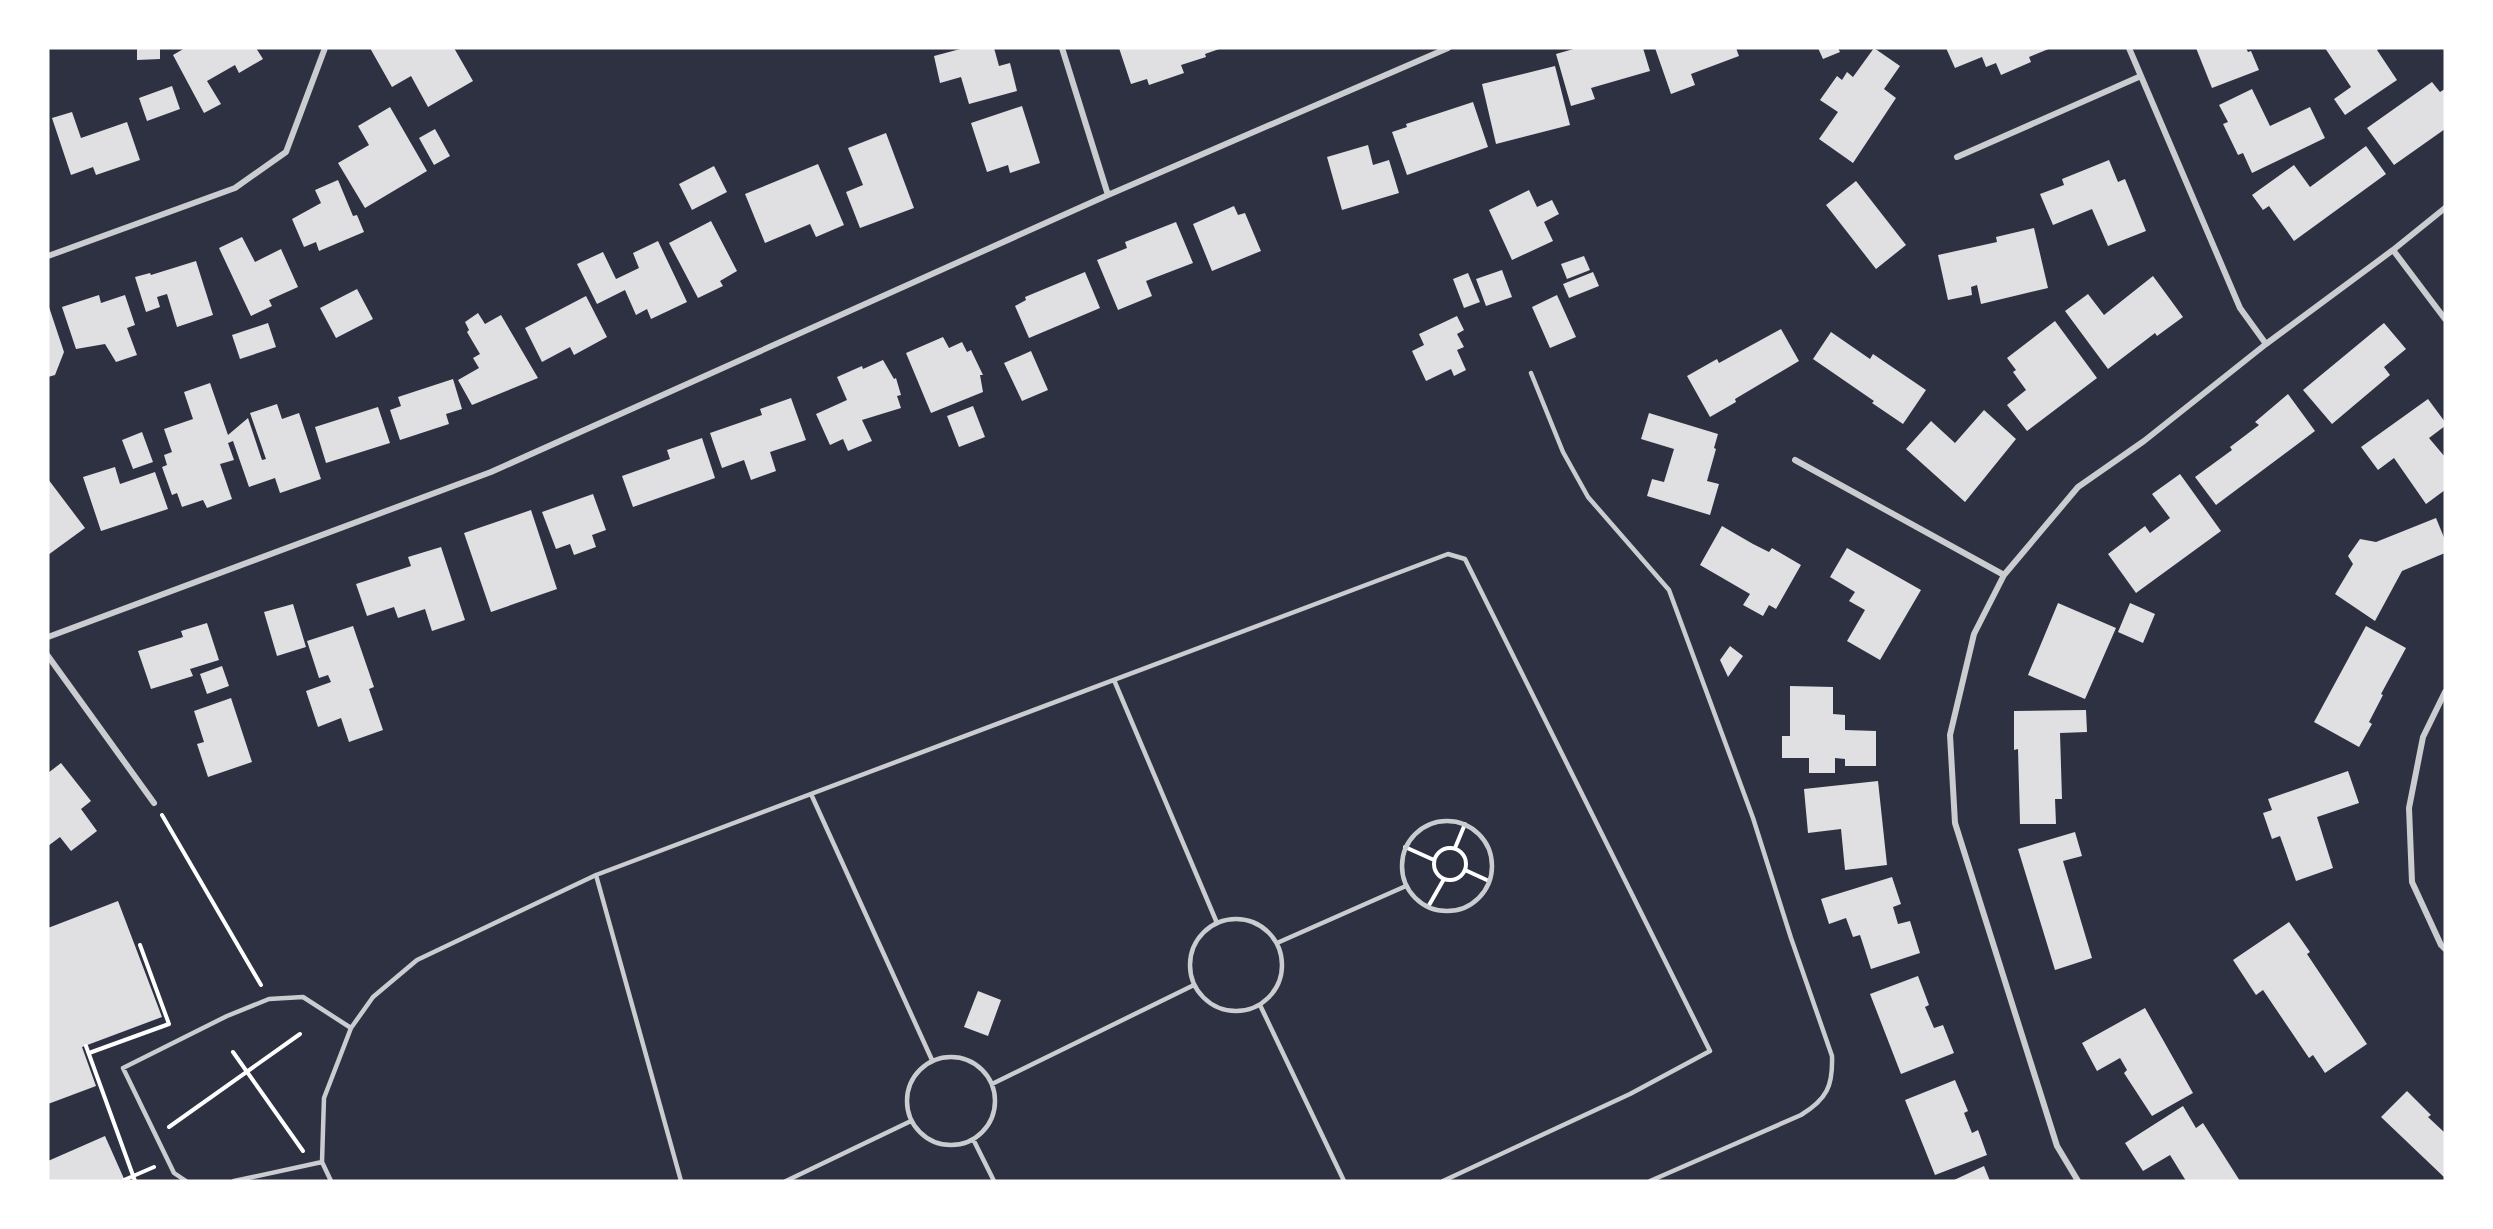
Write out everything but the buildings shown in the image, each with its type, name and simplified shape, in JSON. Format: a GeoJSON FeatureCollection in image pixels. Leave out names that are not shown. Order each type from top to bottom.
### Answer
{"type":"FeatureCollection","features":[{"type":"Feature","properties":{"kind":"street"},"geometry":{"type":"LineString","coordinates":[[48,256],[235,188],[286,152],[325,48]]}},
{"type":"Feature","properties":{"kind":"street"},"geometry":{"type":"LineString","coordinates":[[1062,48],[1108,195]]}},
{"type":"Feature","properties":{"kind":"street"},"geometry":{"type":"LineString","coordinates":[[48,637],[491,472],[1108,195],[1446,48]]}},
{"type":"Feature","properties":{"kind":"street"},"geometry":{"type":"LineString","coordinates":[[2129,48],[2240,308],[2266,344]]}},
{"type":"Feature","properties":{"kind":"street"},"geometry":{"type":"LineString","coordinates":[[1957,157],[2141,76]]}},
{"type":"Feature","properties":{"kind":"street"},"geometry":{"type":"LineString","coordinates":[[2078,1181],[2057,1146],[1955,823],[1950,735],[1974,634],[2004,575],[2078,487],[2144,441],[2266,344],[2445,208]]}},
{"type":"Feature","properties":{"kind":"street"},"geometry":{"type":"LineString","coordinates":[[2393,249],[2445,319]]}},
{"type":"Feature","properties":{"kind":"street"},"geometry":{"type":"LineString","coordinates":[[1795,460],[2004,575]]}},
{"type":"Feature","properties":{"kind":"street"},"geometry":{"type":"LineString","coordinates":[[48,656],[154,803]]}},
{"type":"Feature","properties":{"kind":"street"},"geometry":{"type":"LineString","coordinates":[[2445,692],[2423,737],[2409,808],[2412,882],[2445,949]]}},
{"type":"Feature","properties":{"kind":"lane"},"geometry":{"type":"LineString","coordinates":[[1531,373],[1563,452],[1588,498],[1669,591],[1754,818],[1791,938],[1832,1056],[1833,1074],[1828,1089],[1819,1104],[1801,1115],[1650,1181]]}},
{"type":"Feature","properties":{"kind":"lane"},"geometry":{"type":"LineString","coordinates":[[331,1181],[322,1162],[324,1098],[351,1028],[373,997],[417,960],[596,875],[1448,554],[1465,559],[1710,1051],[1630,1094],[1443,1181]]}},
{"type":"Feature","properties":{"kind":"lane"},"geometry":{"type":"LineString","coordinates":[[1114,680],[1217,923]]}},
{"type":"Feature","properties":{"kind":"lane"},"geometry":{"type":"LineString","coordinates":[[811,794],[932,1060]]}},
{"type":"Feature","properties":{"kind":"lane"},"geometry":{"type":"LineString","coordinates":[[1449,820],[1465,824],[1478,833],[1488,846],[1492,860],[1485,891],[1474,902],[1460,909],[1444,911],[1428,907],[1415,899],[1406,886],[1401,871],[1402,855],[1408,840],[1419,829],[1434,822],[1449,820]]}},
{"type":"Feature","properties":{"kind":"lane"},"geometry":{"type":"LineString","coordinates":[[596,875],[681,1181]]}},
{"type":"Feature","properties":{"kind":"lane"},"geometry":{"type":"LineString","coordinates":[[1277,943],[1406,886]]}},
{"type":"Feature","properties":{"kind":"lane"},"geometry":{"type":"LineString","coordinates":[[1240,919],[1258,925],[1277,943],[1281,955],[1282,974],[1274,992],[1260,1005],[1242,1011],[1222,1010],[1205,1000],[1194,985],[1189,966],[1193,947],[1204,931],[1217,923],[1240,919]]}},
{"type":"Feature","properties":{"kind":"lane"},"geometry":{"type":"LineString","coordinates":[[992,1084],[1194,985]]}},
{"type":"Feature","properties":{"kind":"lane"},"geometry":{"type":"LineString","coordinates":[[186,1181],[174,1173],[123,1068],[226,1016],[268,999],[303,997],[351,1028]]}},
{"type":"Feature","properties":{"kind":"lane"},"geometry":{"type":"LineString","coordinates":[[1260,1005],[1344,1181]]}},
{"type":"Feature","properties":{"kind":"lane"},"geometry":{"type":"LineString","coordinates":[[950,1057],[968,1060],[982,1070],[992,1084],[995,1104],[990,1122],[973,1139],[960,1144],[941,1144],[924,1136],[911,1121],[907,1104],[909,1086],[918,1071],[932,1060],[950,1057]]}},
{"type":"Feature","properties":{"kind":"lane"},"geometry":{"type":"LineString","coordinates":[[786,1181],[911,1121]]}},
{"type":"Feature","properties":{"kind":"lane"},"geometry":{"type":"LineString","coordinates":[[973,1139],[994,1181]]}},
{"type":"Feature","properties":{"kind":"lane"},"geometry":{"type":"LineString","coordinates":[[234,1181],[322,1162]]}},
{"type":"Feature","properties":{"kind":"path"},"geometry":{"type":"LineString","coordinates":[[154,803],[268,999]]}},
{"type":"Feature","properties":{"kind":"path"},"geometry":{"type":"LineString","coordinates":[[1455,848],[1465,824]]}},
{"type":"Feature","properties":{"kind":"path"},"geometry":{"type":"LineString","coordinates":[[1406,847],[1434,860]]}},
{"type":"Feature","properties":{"kind":"path"},"geometry":{"type":"LineString","coordinates":[[1455,848],[1464,854],[1467,865],[1456,879],[1444,879],[1435,871],[1434,860],[1442,849],[1455,848]]}},
{"type":"Feature","properties":{"kind":"path"},"geometry":{"type":"LineString","coordinates":[[1465,870],[1489,881]]}},
{"type":"Feature","properties":{"kind":"path"},"geometry":{"type":"LineString","coordinates":[[1428,907],[1444,879]]}},
{"type":"Feature","properties":{"kind":"path"},"geometry":{"type":"LineString","coordinates":[[89,1053],[169,1024],[140,945]]}},
{"type":"Feature","properties":{"kind":"path"},"geometry":{"type":"LineString","coordinates":[[156,1136],[300,1034]]}},
{"type":"Feature","properties":{"kind":"path"},"geometry":{"type":"LineString","coordinates":[[86,1046],[134,1179]]}},
{"type":"Feature","properties":{"kind":"path"},"geometry":{"type":"LineString","coordinates":[[232,1052],[313,1164]]}},
{"type":"Feature","properties":{"kind":"path"},"geometry":{"type":"LineString","coordinates":[[124,1179],[134,1179],[168,1161]]}}]}
